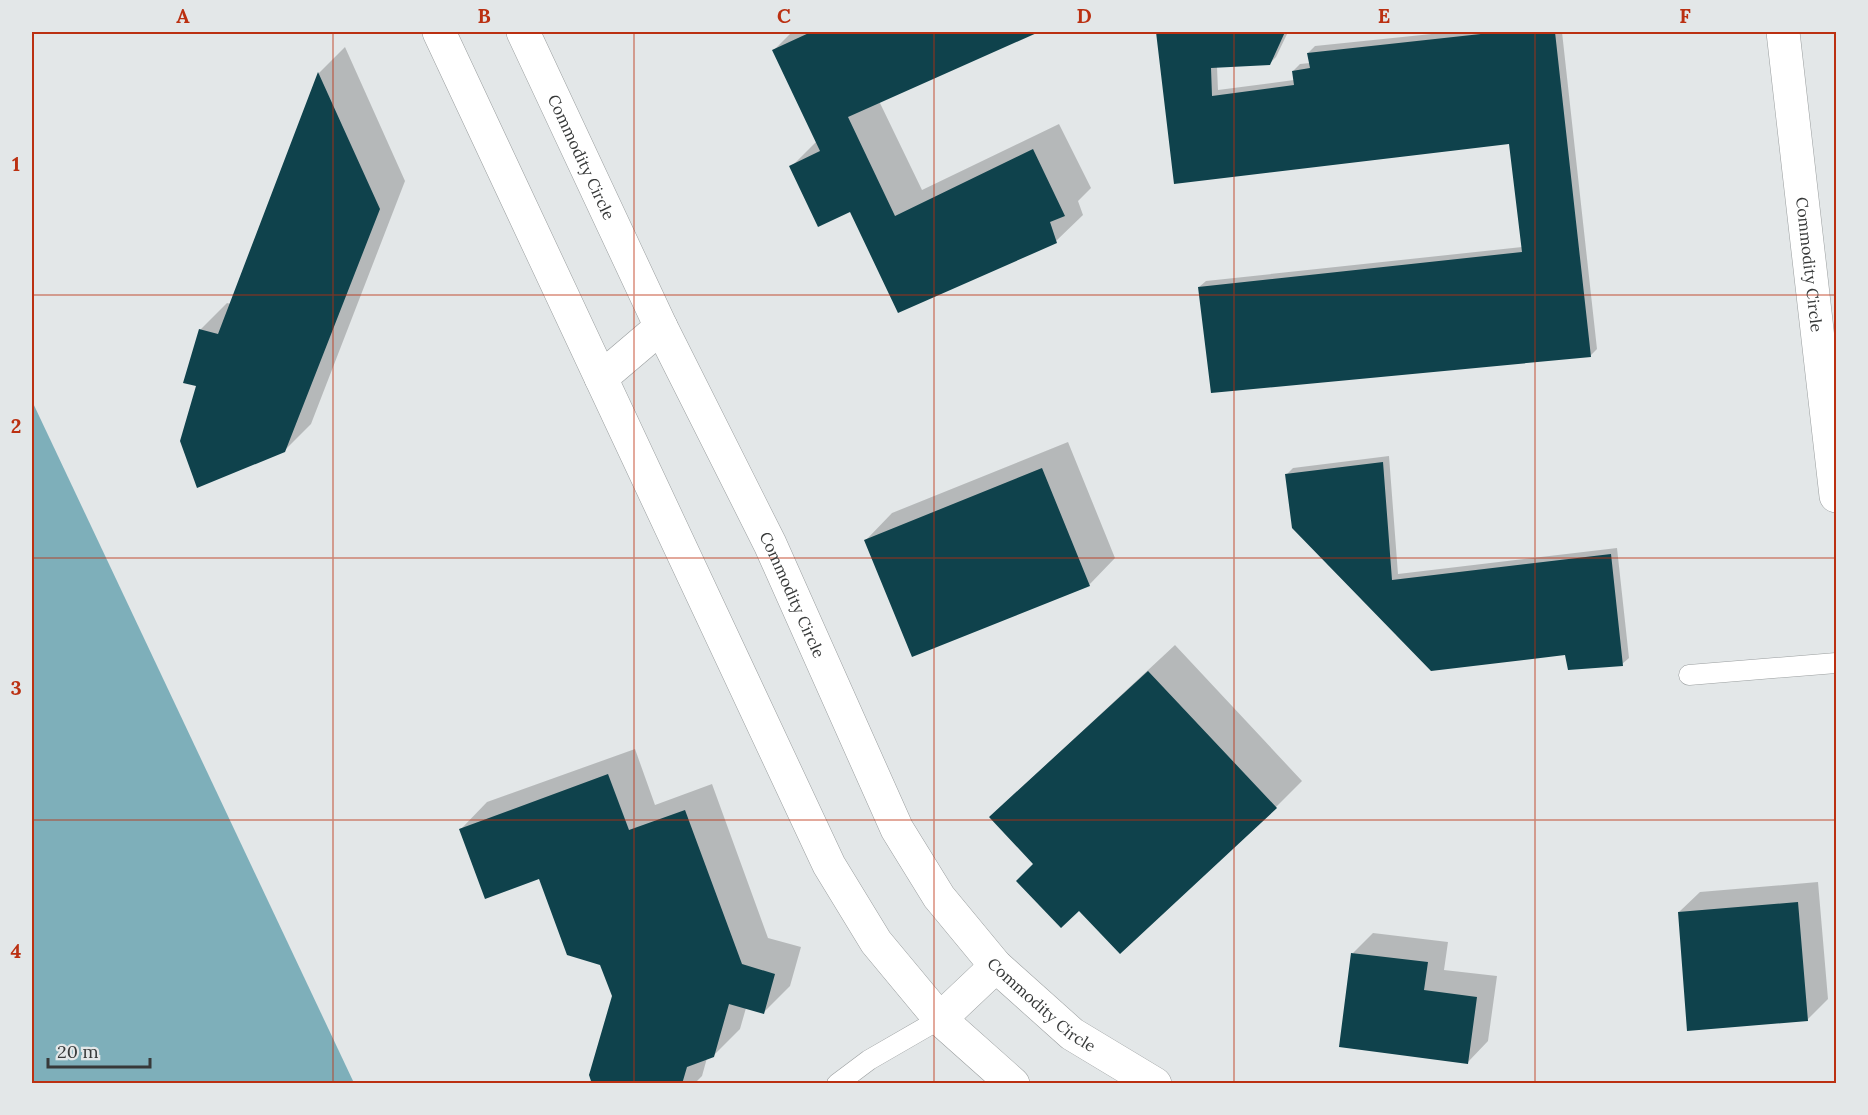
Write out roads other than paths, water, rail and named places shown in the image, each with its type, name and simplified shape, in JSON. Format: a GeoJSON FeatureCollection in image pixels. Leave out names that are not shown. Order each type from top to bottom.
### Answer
{"type":"FeatureCollection","features":[{"type":"Feature","properties":{"kind":"street"},"geometry":{"type":"LineString","coordinates":[[439,32],[829,865],[876,942],[940,1019],[1013,1083]]}},
{"type":"Feature","properties":{"kind":"street","name":"Commodity Circle"},"geometry":{"type":"LineString","coordinates":[[523,32],[661,327],[770,544],[897,829],[939,897],[996,966],[1072,1034],[1155,1083]]}},
{"type":"Feature","properties":{"kind":"street","name":"Commodity Circle"},"geometry":{"type":"LineString","coordinates":[[1783,32],[1836,496]]}},
{"type":"Feature","properties":{"kind":"street"},"geometry":{"type":"LineString","coordinates":[[601,378],[661,327]]}},
{"type":"Feature","properties":{"kind":"street"},"geometry":{"type":"LineString","coordinates":[[940,1019],[996,966]]}},
{"type":"Feature","properties":{"kind":"lane"},"geometry":{"type":"LineString","coordinates":[[1689,675],[1836,663]]}},
{"type":"Feature","properties":{"kind":"lane"},"geometry":{"type":"LineString","coordinates":[[837,1083],[868,1060],[940,1019]]}},
{"type":"Feature","properties":{"kind":"water"},"geometry":{"type":"Polygon","coordinates":[[[32,401],[354,1083],[32,1083],[32,401]]]}}]}
